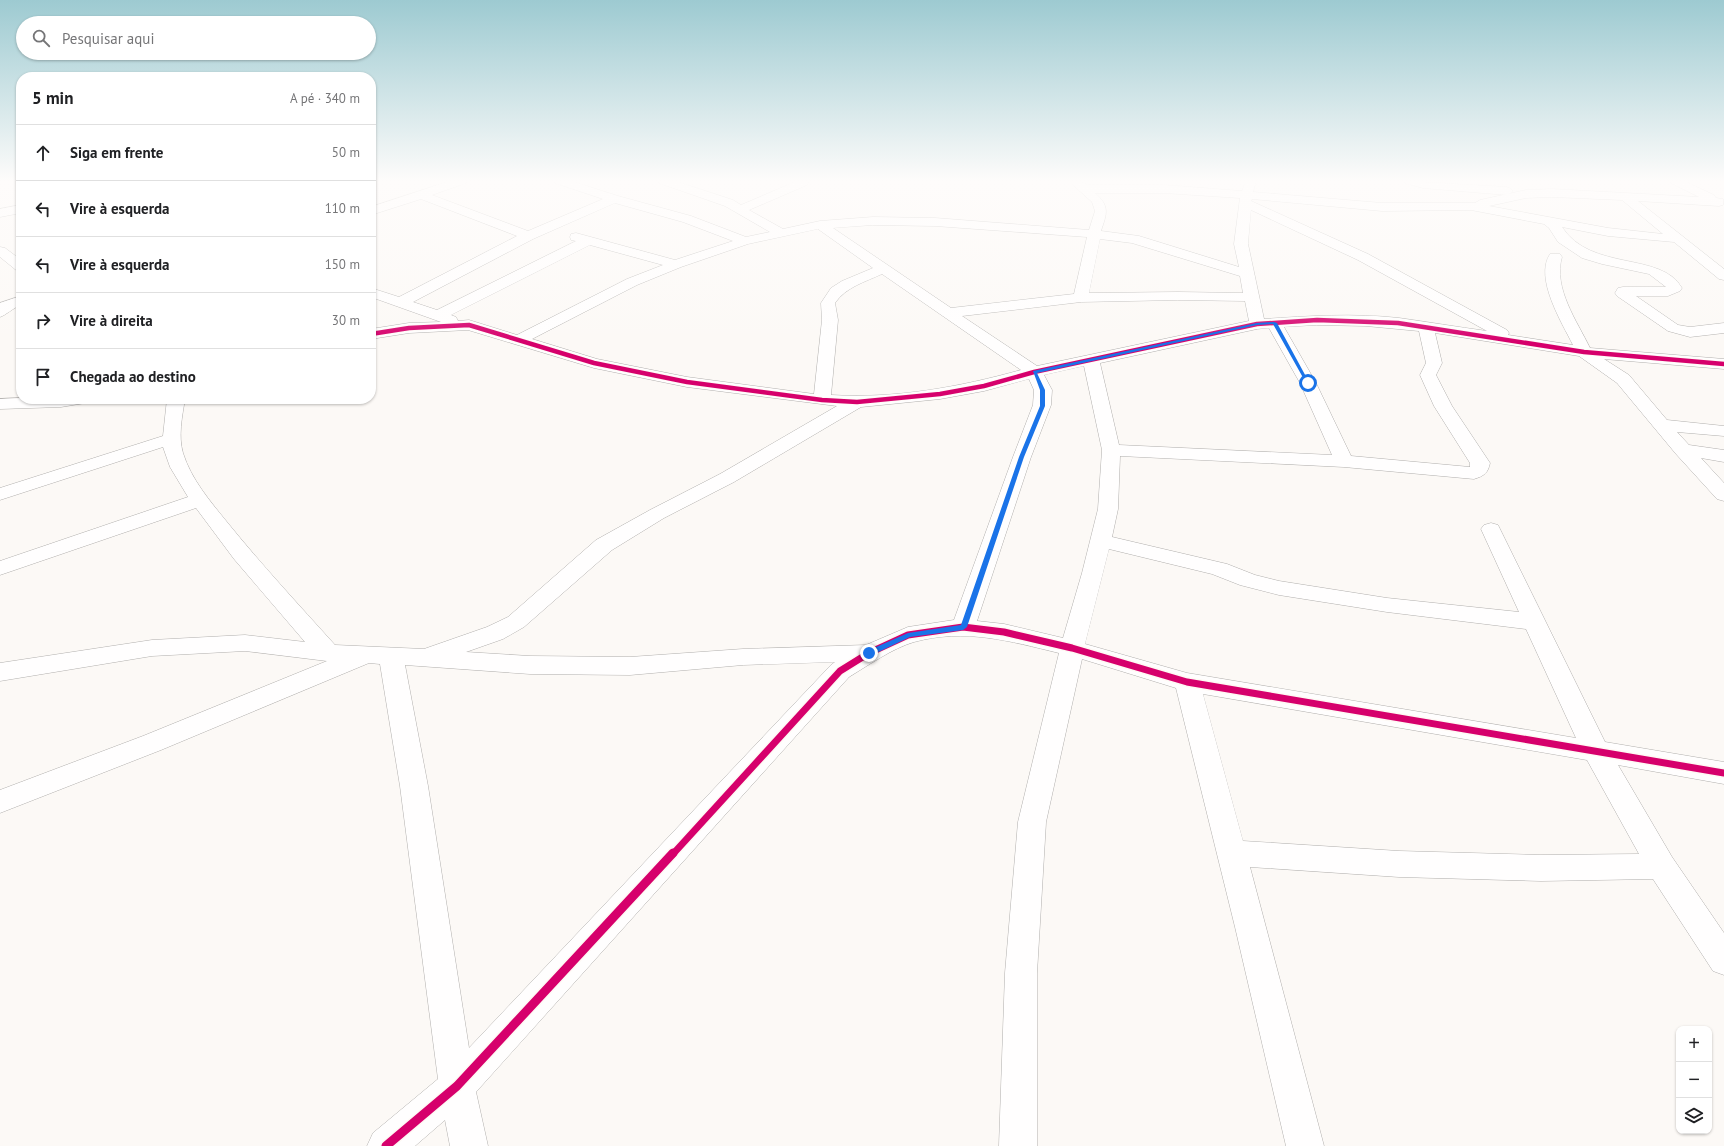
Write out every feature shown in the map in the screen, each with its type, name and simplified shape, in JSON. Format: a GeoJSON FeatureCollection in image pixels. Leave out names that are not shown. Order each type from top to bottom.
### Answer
{"type":"FeatureCollection","features":[{"type":"Feature","properties":{"kind":"street"},"geometry":{"type":"LineString","coordinates":[[524,234],[528,236]]}},
{"type":"Feature","properties":{"kind":"street"},"geometry":{"type":"LineString","coordinates":[[400,302],[532,234]]}},
{"type":"Feature","properties":{"kind":"street"},"geometry":{"type":"LineString","coordinates":[[567,234],[676,264]]}},
{"type":"Feature","properties":{"kind":"street"},"geometry":{"type":"LineString","coordinates":[[725,234],[744,242]]}},
{"type":"Feature","properties":{"kind":"street"},"geometry":{"type":"LineString","coordinates":[[520,340],[632,282],[676,264],[744,242],[776,234]]}},
{"type":"Feature","properties":{"kind":"street"},"geometry":{"type":"LineString","coordinates":[[834,234],[884,268],[946,313],[1034,372],[1043,390],[1042,406],[1022,457],[963,627]]}},
{"type":"Feature","properties":{"kind":"street"},"geometry":{"type":"LineString","coordinates":[[1081,298],[1094,234]]}},
{"type":"Feature","properties":{"kind":"street"},"geometry":{"type":"LineString","coordinates":[[1098,234],[1134,239],[1248,274]]}},
{"type":"Feature","properties":{"kind":"street"},"geometry":{"type":"LineString","coordinates":[[1242,234],[1241,244],[1257,324]]}},
{"type":"Feature","properties":{"kind":"street"},"geometry":{"type":"LineString","coordinates":[[1318,234],[1363,257],[1513,340]]}},
{"type":"Feature","properties":{"kind":"street"},"geometry":{"type":"LineString","coordinates":[[1560,234],[1563,239],[1587,255],[1602,260],[1654,271],[1674,286],[1675,288],[1668,292],[1625,290],[1622,293],[1673,328],[1690,332],[1724,328]]}},
{"type":"Feature","properties":{"kind":"street"},"geometry":{"type":"LineString","coordinates":[[1627,234],[1678,239]]}},
{"type":"Feature","properties":{"kind":"street"},"geometry":{"type":"LineString","coordinates":[[1672,234],[1722,272]]}},
{"type":"Feature","properties":{"kind":"street"},"geometry":{"type":"LineString","coordinates":[[437,316],[589,240]]}},
{"type":"Feature","properties":{"kind":"street"},"geometry":{"type":"LineString","coordinates":[[1,251],[16,249]]}},
{"type":"Feature","properties":{"kind":"street"},"geometry":{"type":"LineString","coordinates":[[1,251],[16,263]]}},
{"type":"Feature","properties":{"kind":"street"},"geometry":{"type":"LineString","coordinates":[[1555,257],[1552,267],[1555,291],[1584,352],[1623,378],[1683,450],[1724,494]]}},
{"type":"Feature","properties":{"kind":"street"},"geometry":{"type":"LineString","coordinates":[[822,400],[830,320],[828,303],[836,290],[884,268]]}},
{"type":"Feature","properties":{"kind":"street"},"geometry":{"type":"LineString","coordinates":[[376,294],[437,316],[594,363],[687,382],[822,400],[858,402],[940,394],[984,386],[1034,372],[1257,324],[1317,320],[1366,321],[1426,327],[1584,352],[1724,364]]}},
{"type":"Feature","properties":{"kind":"street"},"geometry":{"type":"LineString","coordinates":[[946,313],[1081,298],[1178,296],[1252,297]]}},
{"type":"Feature","properties":{"kind":"street"},"geometry":{"type":"LineString","coordinates":[[0,312],[4,307],[16,302]]}},
{"type":"Feature","properties":{"kind":"street"},"geometry":{"type":"LineString","coordinates":[[1274,323],[1311,389],[1344,461]]}},
{"type":"Feature","properties":{"kind":"street"},"geometry":{"type":"LineString","coordinates":[[376,333],[409,328],[469,325]]}},
{"type":"Feature","properties":{"kind":"street"},"geometry":{"type":"LineString","coordinates":[[1111,450],[1344,461],[1466,473],[1474,472],[1479,470],[1480,463],[1443,406],[1428,375],[1434,363],[1426,327]]}},
{"type":"Feature","properties":{"kind":"street"},"geometry":{"type":"LineString","coordinates":[[1623,378],[1656,358]]}},
{"type":"Feature","properties":{"kind":"street"},"geometry":{"type":"LineString","coordinates":[[1018,1146],[1021,973],[1032,822],[1072,648],[1101,541],[1108,509],[1111,450],[1091,360]]}},
{"type":"Feature","properties":{"kind":"street"},"geometry":{"type":"LineString","coordinates":[[426,657],[495,633],[516,622],[604,545],[657,514],[726,478],[858,402]]}},
{"type":"Feature","properties":{"kind":"street"},"geometry":{"type":"LineString","coordinates":[[0,404],[16,403]]}},
{"type":"Feature","properties":{"kind":"street"},"geometry":{"type":"LineString","coordinates":[[175,404],[171,439],[176,459],[200,500],[239,552],[328,653]]}},
{"type":"Feature","properties":{"kind":"street"},"geometry":{"type":"LineString","coordinates":[[1662,425],[1724,431]]}},
{"type":"Feature","properties":{"kind":"street"},"geometry":{"type":"LineString","coordinates":[[0,494],[171,439]]}},
{"type":"Feature","properties":{"kind":"street"},"geometry":{"type":"LineString","coordinates":[[1683,450],[1724,456]]}},
{"type":"Feature","properties":{"kind":"street"},"geometry":{"type":"LineString","coordinates":[[0,568],[200,500]]}},
{"type":"Feature","properties":{"kind":"street"},"geometry":{"type":"LineString","coordinates":[[1491,529],[1596,752],[1661,866],[1724,960]]}},
{"type":"Feature","properties":{"kind":"street"},"geometry":{"type":"LineString","coordinates":[[1101,541],[1219,569],[1248,580],[1279,588],[1387,605],[1534,622]]}},
{"type":"Feature","properties":{"kind":"street"},"geometry":{"type":"LineString","coordinates":[[386,1146],[457,1086],[840,671],[869,653],[908,635],[963,627],[1004,632],[1072,648],[1187,682],[1724,773]]}},
{"type":"Feature","properties":{"kind":"street"},"geometry":{"type":"LineString","coordinates":[[0,672],[152,648],[245,643],[328,653],[426,657],[530,665],[630,666],[743,657],[869,653]]}},
{"type":"Feature","properties":{"kind":"street"},"geometry":{"type":"LineString","coordinates":[[0,802],[380,655]]}},
{"type":"Feature","properties":{"kind":"street"},"geometry":{"type":"LineString","coordinates":[[380,655],[414,786],[457,1086],[469,1146]]}},
{"type":"Feature","properties":{"kind":"street"},"geometry":{"type":"LineString","coordinates":[[1187,682],[1232,853],[1305,1146]]}},
{"type":"Feature","properties":{"kind":"street"},"geometry":{"type":"LineString","coordinates":[[1232,853],[1415,864],[1541,868],[1661,866]]}},
{"type":"Feature","properties":{"kind":"cycle path"},"geometry":{"type":"LineString","coordinates":[[376,333],[409,328],[469,325],[594,363],[687,382],[822,400],[857,402],[940,394],[984,386],[1034,372],[1257,324],[1317,320],[1398,323],[1584,352],[1724,364]]}},
{"type":"Feature","properties":{"kind":"cycle path"},"geometry":{"type":"LineString","coordinates":[[386,1146],[457,1086],[840,671],[869,653],[908,635],[963,627],[1004,632],[1072,648],[1187,682],[1724,773]]}},
{"type":"Feature","properties":{"kind":"route"},"geometry":{"type":"LineString","coordinates":[[869,653],[908,635],[963,627],[1022,457],[1042,406],[1043,390],[1034,372],[1257,324],[1274,323],[1308,383]]}}]}
